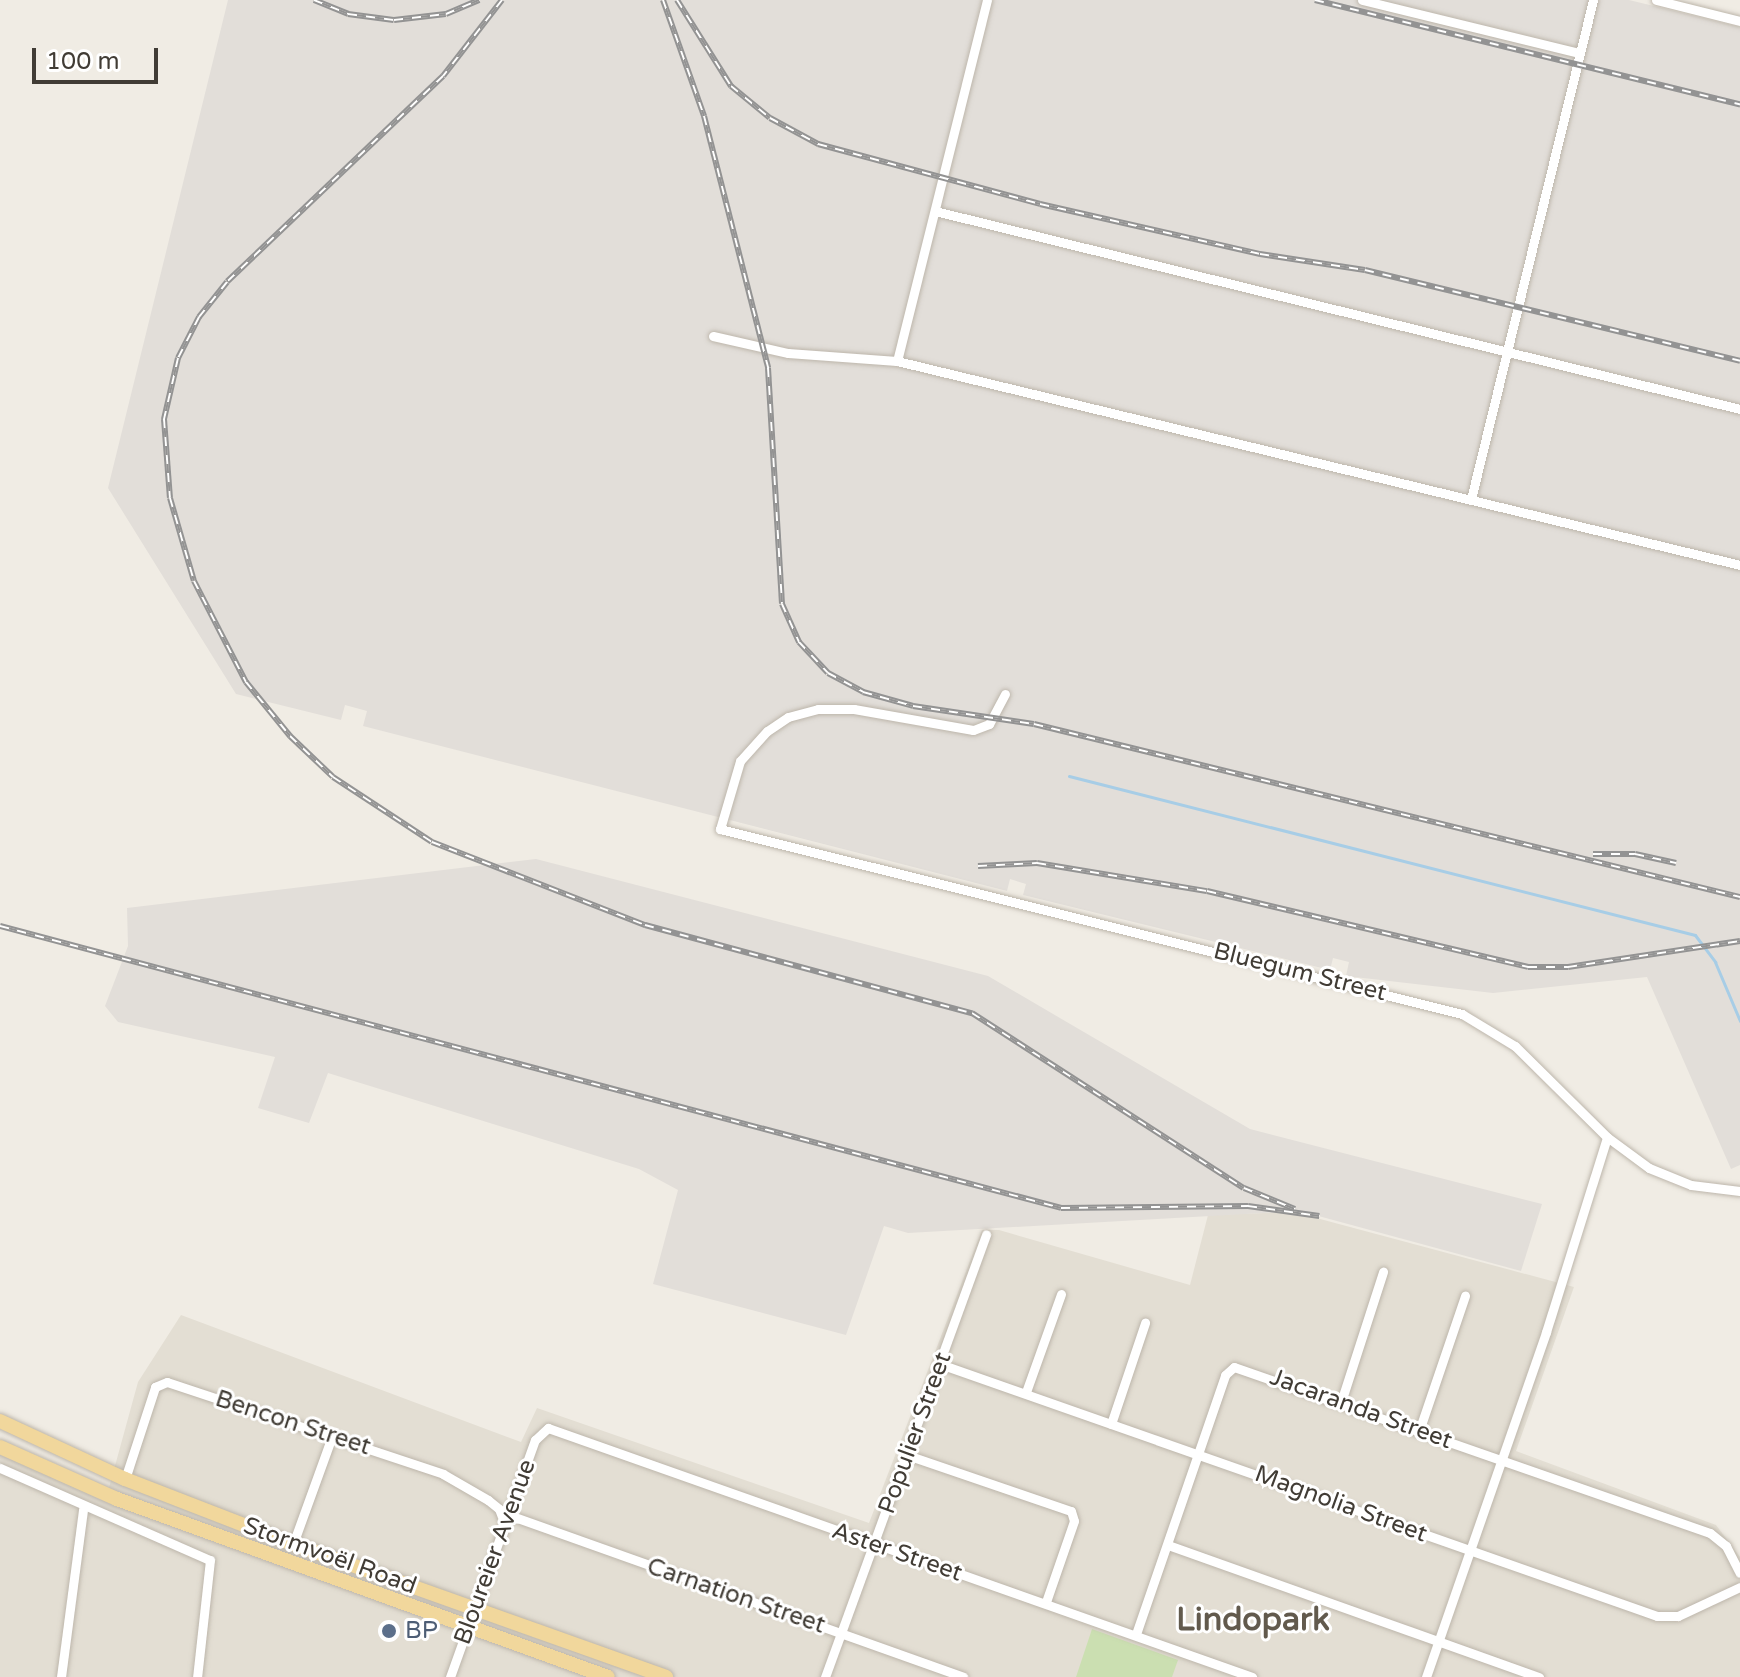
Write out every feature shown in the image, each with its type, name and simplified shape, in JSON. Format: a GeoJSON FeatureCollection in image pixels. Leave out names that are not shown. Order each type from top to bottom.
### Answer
{"type":"FeatureCollection","features":[{"type":"Feature","properties":{"kind":"main road","name":"Stormvoël Road"},"geometry":{"type":"LineString","coordinates":[[0,1421],[125,1479],[293,1544],[666,1677]]}},
{"type":"Feature","properties":{"kind":"main road","name":"Stormvoël Road"},"geometry":{"type":"LineString","coordinates":[[0,1447],[117,1499],[608,1677]]}},
{"type":"Feature","properties":{"kind":"street"},"geometry":{"type":"LineString","coordinates":[[897,361],[987,0]]}},
{"type":"Feature","properties":{"kind":"street"},"geometry":{"type":"LineString","coordinates":[[1362,0],[1580,53]]}},
{"type":"Feature","properties":{"kind":"street"},"geometry":{"type":"LineString","coordinates":[[1471,499],[1593,0]]}},
{"type":"Feature","properties":{"kind":"street"},"geometry":{"type":"LineString","coordinates":[[1656,0],[1740,21]]}},
{"type":"Feature","properties":{"kind":"street"},"geometry":{"type":"LineString","coordinates":[[935,211],[1740,409]]}},
{"type":"Feature","properties":{"kind":"street"},"geometry":{"type":"LineString","coordinates":[[713,336],[788,353],[897,361],[1740,565]]}},
{"type":"Feature","properties":{"kind":"street","name":"Bluegum Street"},"geometry":{"type":"LineString","coordinates":[[1005,694],[993,719],[979,730],[854,709],[818,709],[788,717],[767,731],[740,761],[720,829],[1462,1014],[1515,1046],[1607,1137]]}},
{"type":"Feature","properties":{"kind":"street"},"geometry":{"type":"LineString","coordinates":[[1426,1677],[1502,1460],[1607,1137],[1666,1176],[1740,1191]]}},
{"type":"Feature","properties":{"kind":"street","name":"Populier Street"},"geometry":{"type":"LineString","coordinates":[[825,1677],[986,1234]]}},
{"type":"Feature","properties":{"kind":"street"},"geometry":{"type":"LineString","coordinates":[[1341,1402],[1383,1272]]}},
{"type":"Feature","properties":{"kind":"street"},"geometry":{"type":"LineString","coordinates":[[1026,1392],[1061,1294]]}},
{"type":"Feature","properties":{"kind":"street"},"geometry":{"type":"LineString","coordinates":[[1419,1431],[1465,1296]]}},
{"type":"Feature","properties":{"kind":"street"},"geometry":{"type":"LineString","coordinates":[[1111,1424],[1145,1323]]}},
{"type":"Feature","properties":{"kind":"street","name":"Magnolia Street"},"geometry":{"type":"LineString","coordinates":[[940,1364],[1667,1618],[1740,1587]]}},
{"type":"Feature","properties":{"kind":"street","name":"Jacaranda Street"},"geometry":{"type":"LineString","coordinates":[[1136,1634],[1225,1375],[1234,1367],[1710,1533],[1726,1546],[1740,1573]]}},
{"type":"Feature","properties":{"kind":"street","name":"Bencon Street"},"geometry":{"type":"LineString","coordinates":[[125,1479],[160,1383],[443,1474],[488,1500],[507,1520]]}},
{"type":"Feature","properties":{"kind":"street","name":"Bloureier Avenue"},"geometry":{"type":"LineString","coordinates":[[450,1677],[542,1429]]}},
{"type":"Feature","properties":{"kind":"street","name":"Aster Street"},"geometry":{"type":"LineString","coordinates":[[542,1429],[875,1546],[1046,1602],[1252,1677]]}},
{"type":"Feature","properties":{"kind":"street"},"geometry":{"type":"LineString","coordinates":[[293,1544],[332,1436]]}},
{"type":"Feature","properties":{"kind":"street"},"geometry":{"type":"LineString","coordinates":[[907,1455],[1071,1511],[1074,1521],[1046,1602]]}},
{"type":"Feature","properties":{"kind":"street"},"geometry":{"type":"LineString","coordinates":[[0,1468],[83,1509],[204,1556],[211,1567],[197,1677]]}},
{"type":"Feature","properties":{"kind":"street"},"geometry":{"type":"LineString","coordinates":[[61,1677],[83,1509]]}},
{"type":"Feature","properties":{"kind":"street","name":"Carnation Street"},"geometry":{"type":"LineString","coordinates":[[507,1520],[963,1677]]}},
{"type":"Feature","properties":{"kind":"street"},"geometry":{"type":"LineString","coordinates":[[1168,1545],[1539,1677]]}},
{"type":"Feature","properties":{"kind":"shaded area"},"geometry":{"type":"Polygon","coordinates":[[[228,0],[1629,0],[1740,27],[1740,1165],[1731,1169],[1647,977],[1493,993],[1346,976],[1349,962],[1333,958],[1330,970],[1023,895],[1026,884],[1010,879],[1007,891],[363,726],[367,711],[345,705],[341,720],[236,694],[108,488],[228,0]]]}},
{"type":"Feature","properties":{"kind":"shaded area"},"geometry":{"type":"Polygon","coordinates":[[[536,859],[988,976],[1250,1129],[1542,1204],[1521,1271],[1300,1211],[908,1233],[884,1226],[846,1335],[653,1284],[678,1190],[639,1169],[328,1073],[309,1123],[258,1108],[275,1057],[118,1022],[105,1006],[128,946],[127,908],[536,859]]]}},
{"type":"Feature","properties":{"kind":"shaded area"},"geometry":{"type":"Polygon","coordinates":[[[1294,1212],[1574,1287],[1516,1451],[1716,1525],[1740,1557],[1740,1677],[0,1677],[0,1451],[107,1495],[138,1382],[181,1315],[521,1442],[537,1408],[869,1523],[982,1230],[999,1230],[1190,1285],[1208,1215],[1294,1212]]]}},
{"type":"Feature","properties":{"kind":"green space"},"geometry":{"type":"Polygon","coordinates":[[[1092,1629],[1178,1660],[1172,1677],[1076,1677],[1092,1629]]]}},
{"type":"Feature","properties":{"kind":"waterway"},"geometry":{"type":"LineString","coordinates":[[1069,776],[1695,935],[1715,962],[1740,1021]]}},
{"type":"Feature","properties":{"kind":"railway"},"geometry":{"type":"LineString","coordinates":[[314,0],[348,14],[394,20],[446,14],[479,0]]}},
{"type":"Feature","properties":{"kind":"railway"},"geometry":{"type":"LineString","coordinates":[[502,0],[443,76],[227,282],[199,317],[178,358],[164,419],[170,498],[194,581],[246,682],[290,736],[333,777],[432,842],[645,925],[972,1013],[1244,1188],[1295,1209]]}},
{"type":"Feature","properties":{"kind":"railway"},"geometry":{"type":"LineString","coordinates":[[663,0],[704,116],[768,368],[782,604],[799,642],[828,673],[863,692],[913,706],[1034,724],[1740,897]]}},
{"type":"Feature","properties":{"kind":"railway"},"geometry":{"type":"LineString","coordinates":[[677,0],[731,86],[770,118],[818,144],[1040,204],[1260,254],[1365,270],[1740,361]]}},
{"type":"Feature","properties":{"kind":"railway"},"geometry":{"type":"LineString","coordinates":[[1315,0],[1740,104]]}},
{"type":"Feature","properties":{"kind":"railway"},"geometry":{"type":"LineString","coordinates":[[1593,854],[1635,854],[1676,863]]}},
{"type":"Feature","properties":{"kind":"railway"},"geometry":{"type":"LineString","coordinates":[[978,866],[1037,863],[1207,891],[1528,967],[1568,967],[1740,941]]}},
{"type":"Feature","properties":{"kind":"railway"},"geometry":{"type":"LineString","coordinates":[[0,926],[1061,1208],[1248,1206],[1319,1216]]}},
{"type":"Feature","properties":{"kind":"place","name":"BP"},"geometry":{"type":"Point","coordinates":[389,1631]}},
{"type":"Feature","properties":{"kind":"district","name":"Lindopark"},"geometry":{"type":"Point","coordinates":[1253,1620]}}]}
